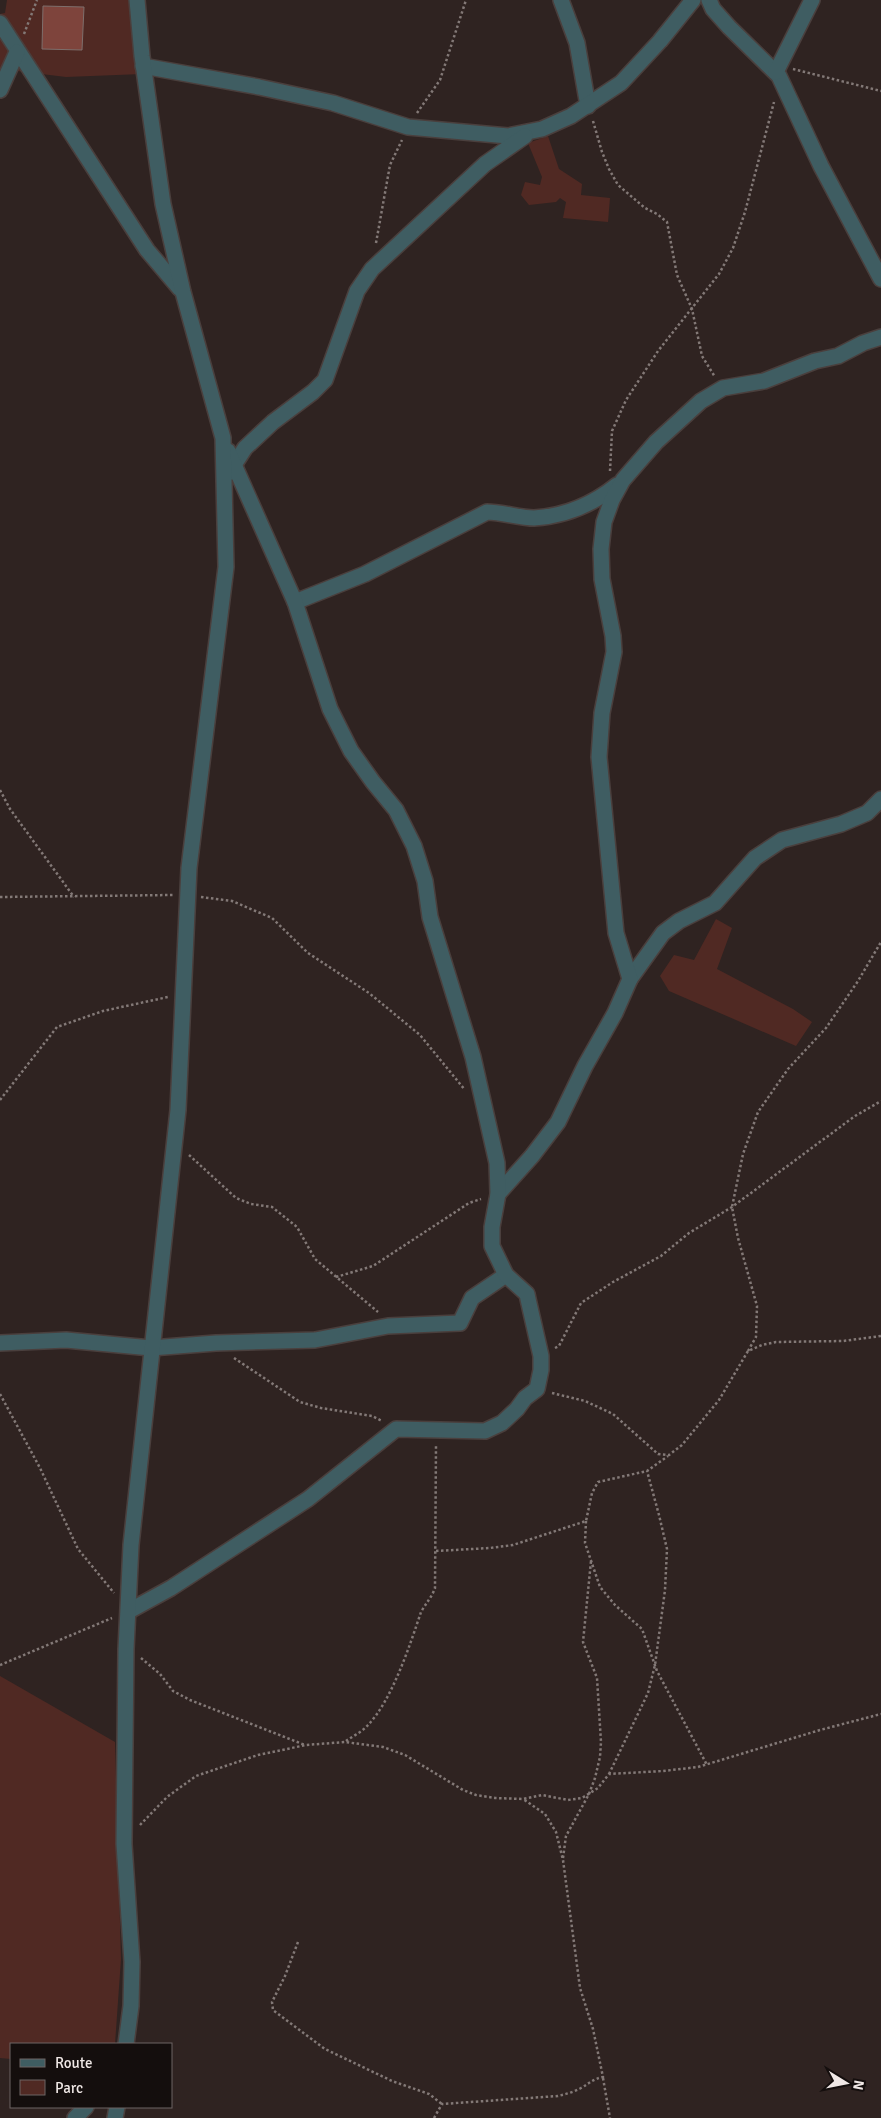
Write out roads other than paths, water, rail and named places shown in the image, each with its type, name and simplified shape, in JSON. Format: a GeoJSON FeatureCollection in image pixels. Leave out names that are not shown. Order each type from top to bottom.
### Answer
{"type":"FeatureCollection","features":[{"type":"Feature","properties":{"kind":"street"},"geometry":{"type":"LineString","coordinates":[[129,1611],[172,1588],[308,1499],[396,1429],[485,1431],[502,1424],[525,1398],[537,1389],[542,1370],[541,1356],[527,1294],[506,1276],[492,1246],[492,1227],[498,1194],[497,1163],[473,1057],[430,917],[425,881],[414,846],[396,810],[351,751],[330,709],[295,602],[223,438],[182,292],[163,204],[143,66],[137,0]]}},
{"type":"Feature","properties":{"kind":"street"},"geometry":{"type":"LineString","coordinates":[[561,0],[577,43],[588,106]]}},
{"type":"Feature","properties":{"kind":"street"},"geometry":{"type":"LineString","coordinates":[[143,66],[259,87],[333,103],[408,127],[508,136],[549,126],[588,106],[621,83],[660,42],[693,0]]}},
{"type":"Feature","properties":{"kind":"street"},"geometry":{"type":"LineString","coordinates":[[709,0],[713,9],[729,27],[778,72],[821,166],[881,279]]}},
{"type":"Feature","properties":{"kind":"street"},"geometry":{"type":"LineString","coordinates":[[778,72],[812,0]]}},
{"type":"Feature","properties":{"kind":"street"},"geometry":{"type":"LineString","coordinates":[[0,23],[146,250],[182,292]]}},
{"type":"Feature","properties":{"kind":"street"},"geometry":{"type":"LineString","coordinates":[[0,90],[17,52]]}},
{"type":"Feature","properties":{"kind":"street"},"geometry":{"type":"LineString","coordinates":[[225,492],[234,465],[245,448],[272,422],[313,392],[325,380],[357,291],[372,269],[485,164],[530,132]]}},
{"type":"Feature","properties":{"kind":"street"},"geometry":{"type":"LineString","coordinates":[[295,602],[365,574],[487,512],[503,512],[532,518],[574,511],[609,492],[623,480],[662,436],[701,401],[723,388],[764,381],[815,361],[838,356],[881,337]]}},
{"type":"Feature","properties":{"kind":"street"},"geometry":{"type":"LineString","coordinates":[[126,2043],[131,2006],[132,1962],[124,1844],[126,1649],[131,1544],[178,1110],[187,896],[192,838],[226,567],[223,438]]}},
{"type":"Feature","properties":{"kind":"street"},"geometry":{"type":"LineString","coordinates":[[623,480],[612,500],[604,522],[601,549],[602,579],[614,652],[602,713],[600,757],[616,933],[630,979]]}},
{"type":"Feature","properties":{"kind":"street"},"geometry":{"type":"LineString","coordinates":[[498,1194],[532,1156],[558,1122],[584,1066],[615,1013],[630,979],[663,933],[679,921],[715,903],[756,858],[782,840],[841,824],[867,812],[881,799]]}},
{"type":"Feature","properties":{"kind":"street"},"geometry":{"type":"LineString","coordinates":[[0,1343],[66,1340],[151,1348],[216,1343],[314,1340],[397,1326],[460,1323],[472,1298],[506,1276]]}},
{"type":"Feature","properties":{"kind":"street"},"geometry":{"type":"LineString","coordinates":[[75,2118],[85,2108]]}}]}
